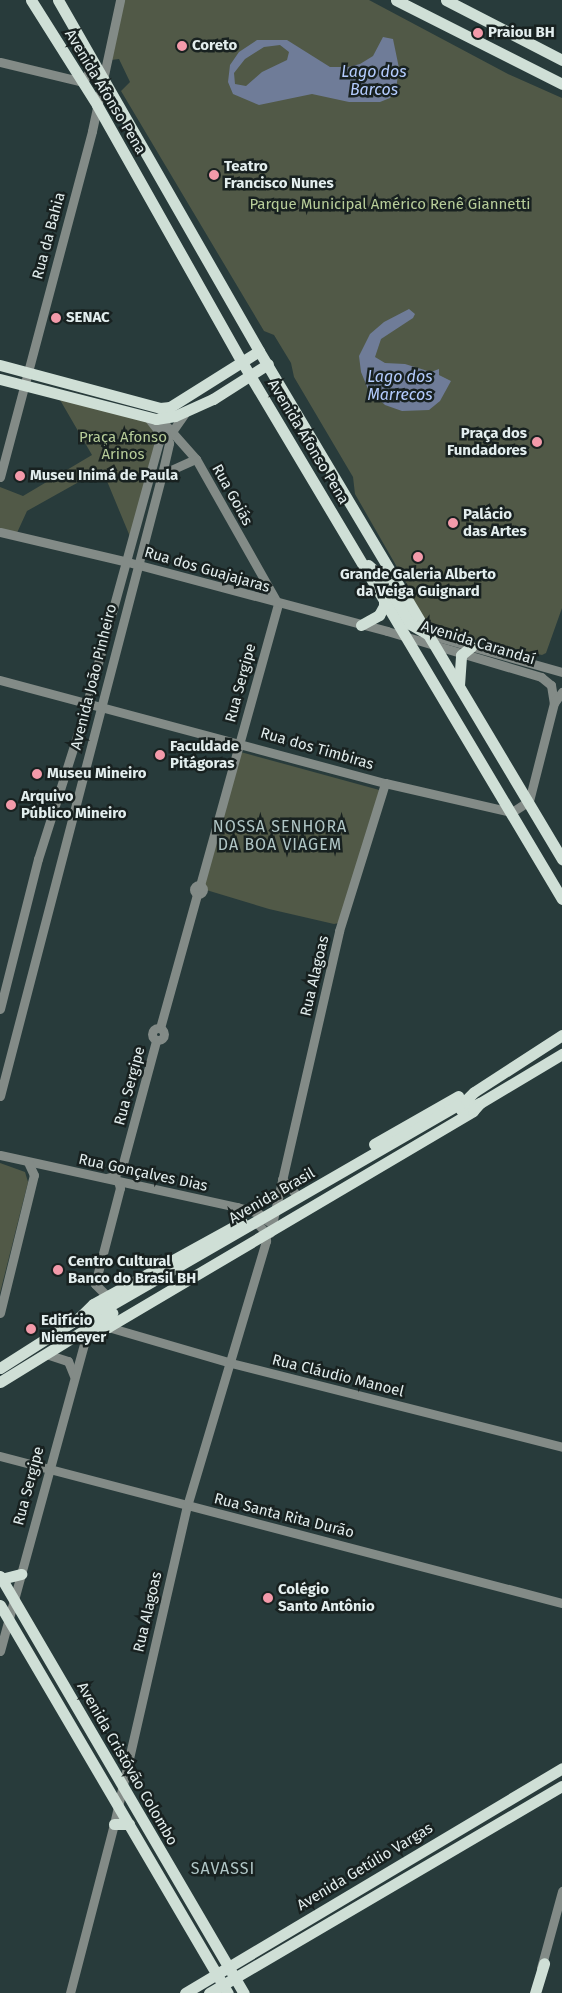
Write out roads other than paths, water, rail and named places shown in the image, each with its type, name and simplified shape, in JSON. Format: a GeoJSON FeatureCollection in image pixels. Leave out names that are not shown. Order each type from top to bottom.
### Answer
{"type":"FeatureCollection","features":[{"type":"Feature","properties":{"kind":"main road","name":"Avenida Afonso Pena"},"geometry":{"type":"LineString","coordinates":[[31,0],[97,105],[242,362],[384,597],[562,899]]}},
{"type":"Feature","properties":{"kind":"main road","name":"Avenida Afonso Pena"},"geometry":{"type":"LineString","coordinates":[[58,0],[259,351],[562,859]]}},
{"type":"Feature","properties":{"kind":"main road"},"geometry":{"type":"LineString","coordinates":[[396,0],[562,84]]}},
{"type":"Feature","properties":{"kind":"main road"},"geometry":{"type":"LineString","coordinates":[[446,0],[562,60]]}},
{"type":"Feature","properties":{"kind":"main road"},"geometry":{"type":"LineString","coordinates":[[95,64],[106,60]]}},
{"type":"Feature","properties":{"kind":"main road"},"geometry":{"type":"LineString","coordinates":[[0,365],[153,415],[170,407],[259,351]]}},
{"type":"Feature","properties":{"kind":"main road"},"geometry":{"type":"LineString","coordinates":[[0,379],[153,415],[186,412],[213,399],[268,364]]}},
{"type":"Feature","properties":{"kind":"main road"},"geometry":{"type":"LineString","coordinates":[[360,559],[382,576],[410,624],[427,634]]}},
{"type":"Feature","properties":{"kind":"main road"},"geometry":{"type":"LineString","coordinates":[[361,625],[379,615],[384,606],[384,597]]}},
{"type":"Feature","properties":{"kind":"main road"},"geometry":{"type":"LineString","coordinates":[[417,653],[435,645]]}},
{"type":"Feature","properties":{"kind":"main road"},"geometry":{"type":"LineString","coordinates":[[459,685],[461,655],[471,647]]}},
{"type":"Feature","properties":{"kind":"main road","name":"Avenida Brasil"},"geometry":{"type":"LineString","coordinates":[[88,1329],[108,1327],[268,1222],[468,1097],[562,1035]]}},
{"type":"Feature","properties":{"kind":"main road","name":"Avenida Brasil"},"geometry":{"type":"LineString","coordinates":[[0,1382],[268,1222],[294,1192],[468,1097],[562,1054]]}},
{"type":"Feature","properties":{"kind":"main road","name":"Avenida Brasil"},"geometry":{"type":"LineString","coordinates":[[80,1317],[99,1312],[473,1111],[468,1097]]}},
{"type":"Feature","properties":{"kind":"main road","name":"Avenida Brasil"},"geometry":{"type":"LineString","coordinates":[[0,1368],[80,1317],[107,1296],[268,1222]]}},
{"type":"Feature","properties":{"kind":"main road"},"geometry":{"type":"LineString","coordinates":[[88,1329],[99,1312]]}},
{"type":"Feature","properties":{"kind":"main road"},"geometry":{"type":"LineString","coordinates":[[1,1578],[21,1574]]}},
{"type":"Feature","properties":{"kind":"main road","name":"Avenida Cristóvão Colombo"},"geometry":{"type":"LineString","coordinates":[[1,1578],[13,1602],[121,1787],[244,1993]]}},
{"type":"Feature","properties":{"kind":"main road","name":"Avenida Cristóvão Colombo"},"geometry":{"type":"LineString","coordinates":[[0,1605],[226,1989]]}},
{"type":"Feature","properties":{"kind":"main road","name":"Avenida Getúlio Vargas"},"geometry":{"type":"LineString","coordinates":[[185,1993],[562,1768]]}},
{"type":"Feature","properties":{"kind":"main road","name":"Avenida Getúlio Vargas"},"geometry":{"type":"LineString","coordinates":[[209,1993],[226,1989],[235,1978],[562,1786]]}},
{"type":"Feature","properties":{"kind":"main road"},"geometry":{"type":"LineString","coordinates":[[114,1824],[130,1824]]}},
{"type":"Feature","properties":{"kind":"main road"},"geometry":{"type":"LineString","coordinates":[[535,1993],[544,1963]]}},
{"type":"Feature","properties":{"kind":"street","name":"Rua da Bahia"},"geometry":{"type":"LineString","coordinates":[[0,477],[97,105],[120,0]]}},
{"type":"Feature","properties":{"kind":"street"},"geometry":{"type":"LineString","coordinates":[[0,62],[82,82],[90,70],[89,53]]}},
{"type":"Feature","properties":{"kind":"street","name":"Avenida João Pinheiro"},"geometry":{"type":"LineString","coordinates":[[0,1096],[137,564],[162,474],[170,434],[186,412]]}},
{"type":"Feature","properties":{"kind":"street","name":"Rua Goiás"},"geometry":{"type":"LineString","coordinates":[[153,415],[196,459],[278,604]]}},
{"type":"Feature","properties":{"kind":"street","name":"Avenida João Pinheiro"},"geometry":{"type":"LineString","coordinates":[[0,1008],[38,859],[87,703],[124,561],[159,442],[160,433],[153,415]]}},
{"type":"Feature","properties":{"kind":"street"},"geometry":{"type":"LineString","coordinates":[[162,474],[196,459]]}},
{"type":"Feature","properties":{"kind":"street","name":"Rua dos Guajajaras"},"geometry":{"type":"LineString","coordinates":[[0,532],[137,564],[278,604],[406,636]]}},
{"type":"Feature","properties":{"kind":"street","name":"Rua Sergipe"},"geometry":{"type":"LineString","coordinates":[[122,1167],[156,1041],[164,1036],[160,1028],[278,604]]}},
{"type":"Feature","properties":{"kind":"street","name":"Avenida Carandaí"},"geometry":{"type":"LineString","coordinates":[[427,634],[560,669]]}},
{"type":"Feature","properties":{"kind":"street","name":"Avenida Carandaí"},"geometry":{"type":"LineString","coordinates":[[406,636],[461,655],[541,677]]}},
{"type":"Feature","properties":{"kind":"street"},"geometry":{"type":"LineString","coordinates":[[554,703],[551,685],[541,677],[560,669]]}},
{"type":"Feature","properties":{"kind":"street","name":"Rua dos Timbiras"},"geometry":{"type":"LineString","coordinates":[[0,680],[239,742],[385,783],[512,812]]}},
{"type":"Feature","properties":{"kind":"street"},"geometry":{"type":"LineString","coordinates":[[512,812],[529,801],[554,703],[562,692]]}},
{"type":"Feature","properties":{"kind":"street","name":"Rua Alagoas"},"geometry":{"type":"LineString","coordinates":[[70,1993],[114,1824],[187,1506],[231,1363],[268,1222],[282,1179],[339,931],[385,783]]}},
{"type":"Feature","properties":{"kind":"street","name":"Rua Gonçalves Dias"},"geometry":{"type":"LineString","coordinates":[[0,1155],[106,1178],[268,1222]]}},
{"type":"Feature","properties":{"kind":"street"},"geometry":{"type":"LineString","coordinates":[[0,1314],[34,1175],[28,1162]]}},
{"type":"Feature","properties":{"kind":"street"},"geometry":{"type":"LineString","coordinates":[[106,1178],[114,1176],[122,1167],[131,1185]]}},
{"type":"Feature","properties":{"kind":"street"},"geometry":{"type":"LineString","coordinates":[[282,1179],[294,1192]]}},
{"type":"Feature","properties":{"kind":"street"},"geometry":{"type":"LineString","coordinates":[[107,1296],[95,1284],[120,1188],[118,1182]]}},
{"type":"Feature","properties":{"kind":"street","name":"Rua Cláudio Manoel"},"geometry":{"type":"LineString","coordinates":[[108,1327],[231,1363],[562,1447]]}},
{"type":"Feature","properties":{"kind":"street","name":"Rua Sergipe"},"geometry":{"type":"LineString","coordinates":[[0,1651],[48,1468],[88,1329]]}},
{"type":"Feature","properties":{"kind":"street"},"geometry":{"type":"LineString","coordinates":[[46,1354],[68,1361],[74,1376]]}},
{"type":"Feature","properties":{"kind":"street","name":"Rua Santa Rita Durão"},"geometry":{"type":"LineString","coordinates":[[0,1456],[562,1603]]}},
{"type":"Feature","properties":{"kind":"street"},"geometry":{"type":"LineString","coordinates":[[530,1993],[544,1963],[562,1891]]}},
{"type":"Feature","properties":{"kind":"water","name":"Lago dos Barcos"},"geometry":{"type":"Polygon","coordinates":[[[383,37],[393,39],[399,68],[396,89],[390,98],[380,102],[349,102],[312,94],[259,105],[233,94],[228,82],[230,65],[239,52],[257,40],[287,40],[330,67],[348,67],[360,64],[373,56],[383,37]],[[280,45],[264,47],[245,59],[234,73],[235,84],[246,86],[262,72],[287,60],[289,52],[280,45]]]}},
{"type":"Feature","properties":{"kind":"water","name":"Lago dos Marrecos"},"geometry":{"type":"Polygon","coordinates":[[[409,309],[415,314],[413,318],[381,339],[375,357],[385,363],[405,364],[431,372],[439,369],[439,375],[451,381],[440,401],[429,410],[402,411],[385,405],[368,389],[361,372],[359,356],[370,334],[384,322],[409,309]]]}},
{"type":"Feature","properties":{"kind":"place","name":"Praiou BH"},"geometry":{"type":"Point","coordinates":[478,33]}},
{"type":"Feature","properties":{"kind":"place","name":"Coreto"},"geometry":{"type":"Point","coordinates":[182,46]}},
{"type":"Feature","properties":{"kind":"place","name":"Teatro Francisco Nunes"},"geometry":{"type":"Point","coordinates":[214,175]}},
{"type":"Feature","properties":{"kind":"place","name":"SENAC"},"geometry":{"type":"Point","coordinates":[56,318]}},
{"type":"Feature","properties":{"kind":"place","name":"Praça dos Fundadores"},"geometry":{"type":"Point","coordinates":[537,442]}},
{"type":"Feature","properties":{"kind":"place","name":"Museu Inimá de Paula"},"geometry":{"type":"Point","coordinates":[20,476]}},
{"type":"Feature","properties":{"kind":"place","name":"Palácio das Artes"},"geometry":{"type":"Point","coordinates":[453,523]}},
{"type":"Feature","properties":{"kind":"place","name":"Grande Galeria Alberto da Veiga Guignard"},"geometry":{"type":"Point","coordinates":[418,557]}},
{"type":"Feature","properties":{"kind":"place","name":"Faculdade Pitágoras"},"geometry":{"type":"Point","coordinates":[160,755]}},
{"type":"Feature","properties":{"kind":"place","name":"Museu Mineiro"},"geometry":{"type":"Point","coordinates":[37,774]}},
{"type":"Feature","properties":{"kind":"place","name":"Arquivo Público Mineiro"},"geometry":{"type":"Point","coordinates":[11,805]}},
{"type":"Feature","properties":{"kind":"place","name":"Centro Cultural Banco do Brasil BH"},"geometry":{"type":"Point","coordinates":[58,1270]}},
{"type":"Feature","properties":{"kind":"place","name":"Edifício Niemeyer"},"geometry":{"type":"Point","coordinates":[31,1329]}},
{"type":"Feature","properties":{"kind":"place","name":"Colégio Santo Antônio"},"geometry":{"type":"Point","coordinates":[268,1598]}},
{"type":"Feature","properties":{"kind":"district","name":"NOSSA SENHORA DA BOA VIAGEM"},"geometry":{"type":"Point","coordinates":[280,836]}},
{"type":"Feature","properties":{"kind":"district","name":"SAVASSI"},"geometry":{"type":"Point","coordinates":[223,1869]}},
{"type":"Feature","properties":{"kind":"park label","name":"Parque Municipal Américo Renê Giannetti"},"geometry":{"type":"Point","coordinates":[390,205]}},
{"type":"Feature","properties":{"kind":"park label","name":"Praça Afonso Arinos"},"geometry":{"type":"Point","coordinates":[123,446]}}]}
